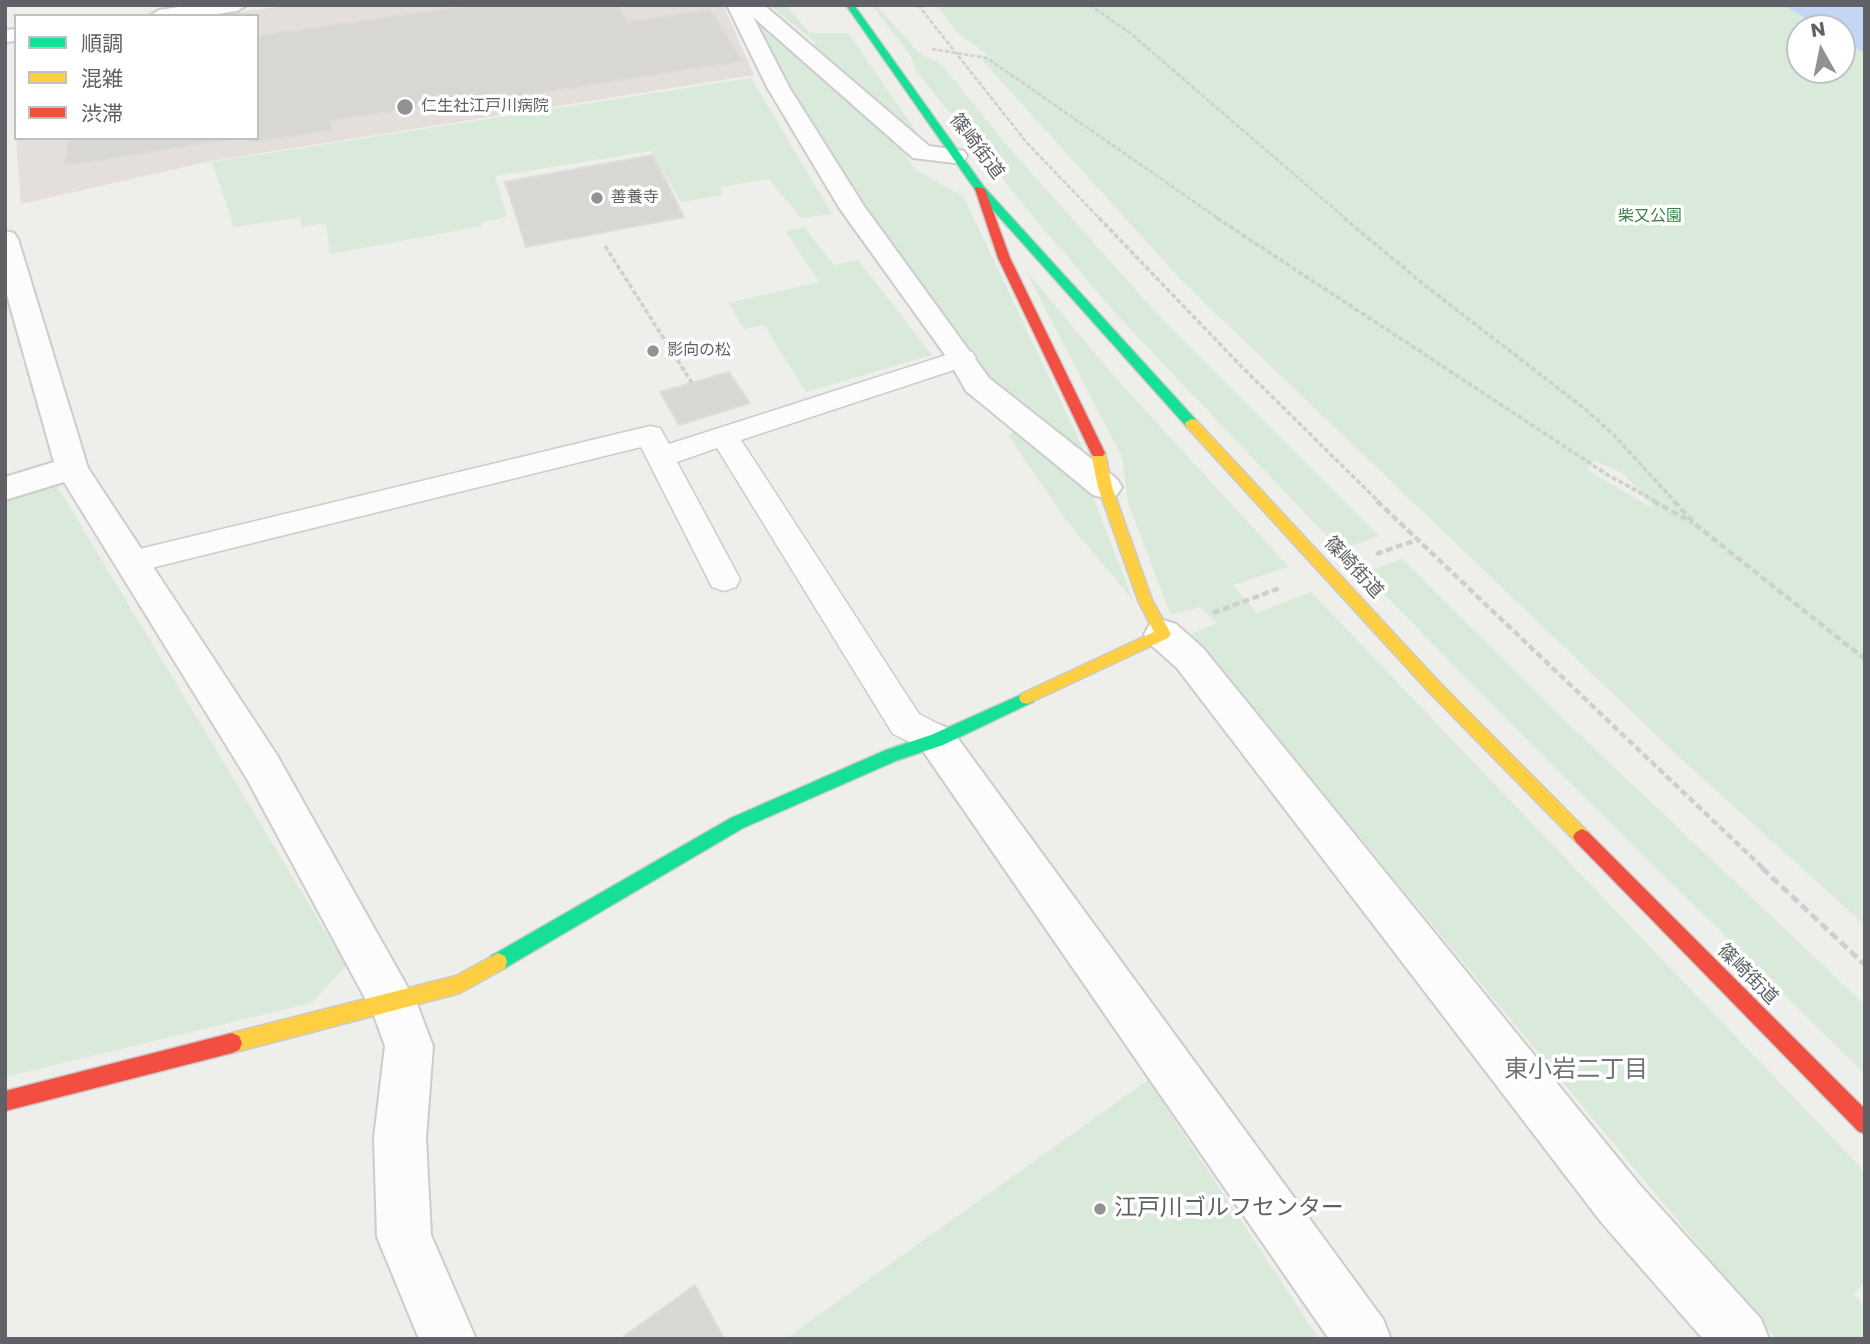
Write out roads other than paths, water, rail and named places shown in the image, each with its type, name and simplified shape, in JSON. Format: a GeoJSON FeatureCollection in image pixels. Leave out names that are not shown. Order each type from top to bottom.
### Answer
{"type":"FeatureCollection","features":[{"type":"Feature","properties":{"kind":"main road","name":"篠崎街道"},"geometry":{"type":"LineString","coordinates":[[850,5],[980,189],[1435,688],[1865,1124]]}},
{"type":"Feature","properties":{"kind":"main road"},"geometry":{"type":"LineString","coordinates":[[5,1101],[393,1004],[460,984],[737,823],[937,740],[1163,634],[1145,600],[1105,487],[1101,458],[1004,258],[980,189]]}},
{"type":"Feature","properties":{"kind":"street"},"geometry":{"type":"LineString","coordinates":[[173,14],[237,5]]}},
{"type":"Feature","properties":{"kind":"street"},"geometry":{"type":"LineString","coordinates":[[737,5],[778,87],[853,209],[962,358],[977,384],[1105,487]]}},
{"type":"Feature","properties":{"kind":"street"},"geometry":{"type":"LineString","coordinates":[[752,5],[922,153],[955,156]]}},
{"type":"Feature","properties":{"kind":"street"},"geometry":{"type":"LineString","coordinates":[[5,239],[72,468],[262,767],[393,1004],[410,1046],[400,1138],[404,1237],[448,1339]]}},
{"type":"Feature","properties":{"kind":"street"},"geometry":{"type":"LineString","coordinates":[[5,489],[72,468]]}},
{"type":"Feature","properties":{"kind":"street"},"geometry":{"type":"LineString","coordinates":[[1163,634],[1190,658],[1620,1203],[1741,1339]]}},
{"type":"Feature","properties":{"kind":"street"},"geometry":{"type":"LineString","coordinates":[[937,740],[1363,1339]]}},
{"type":"Feature","properties":{"kind":"lane"},"geometry":{"type":"LineString","coordinates":[[660,457],[962,358]]}},
{"type":"Feature","properties":{"kind":"lane"},"geometry":{"type":"LineString","coordinates":[[131,562],[650,435],[724,579]]}},
{"type":"Feature","properties":{"kind":"lane"},"geometry":{"type":"LineString","coordinates":[[724,436],[905,724],[937,740]]}},
{"type":"Feature","properties":{"kind":"water"},"geometry":{"type":"Polygon","coordinates":[[[1783,5],[1865,5],[1865,53],[1856,48],[1856,14],[1798,14],[1783,5]]]}},
{"type":"Feature","properties":{"kind":"place","name":"仁生社江戸川病院"},"geometry":{"type":"Point","coordinates":[405,107]}},
{"type":"Feature","properties":{"kind":"place","name":"善養寺"},"geometry":{"type":"Point","coordinates":[597,198]}},
{"type":"Feature","properties":{"kind":"place","name":"影向の松"},"geometry":{"type":"Point","coordinates":[653,351]}},
{"type":"Feature","properties":{"kind":"place","name":"江戸川ゴルフセンター"},"geometry":{"type":"Point","coordinates":[1100,1209]}},
{"type":"Feature","properties":{"kind":"district","name":"東小岩二丁目"},"geometry":{"type":"Point","coordinates":[1576,1071]}},
{"type":"Feature","properties":{"kind":"park label","name":"柴又公園"},"geometry":{"type":"Point","coordinates":[1650,217]}}]}
